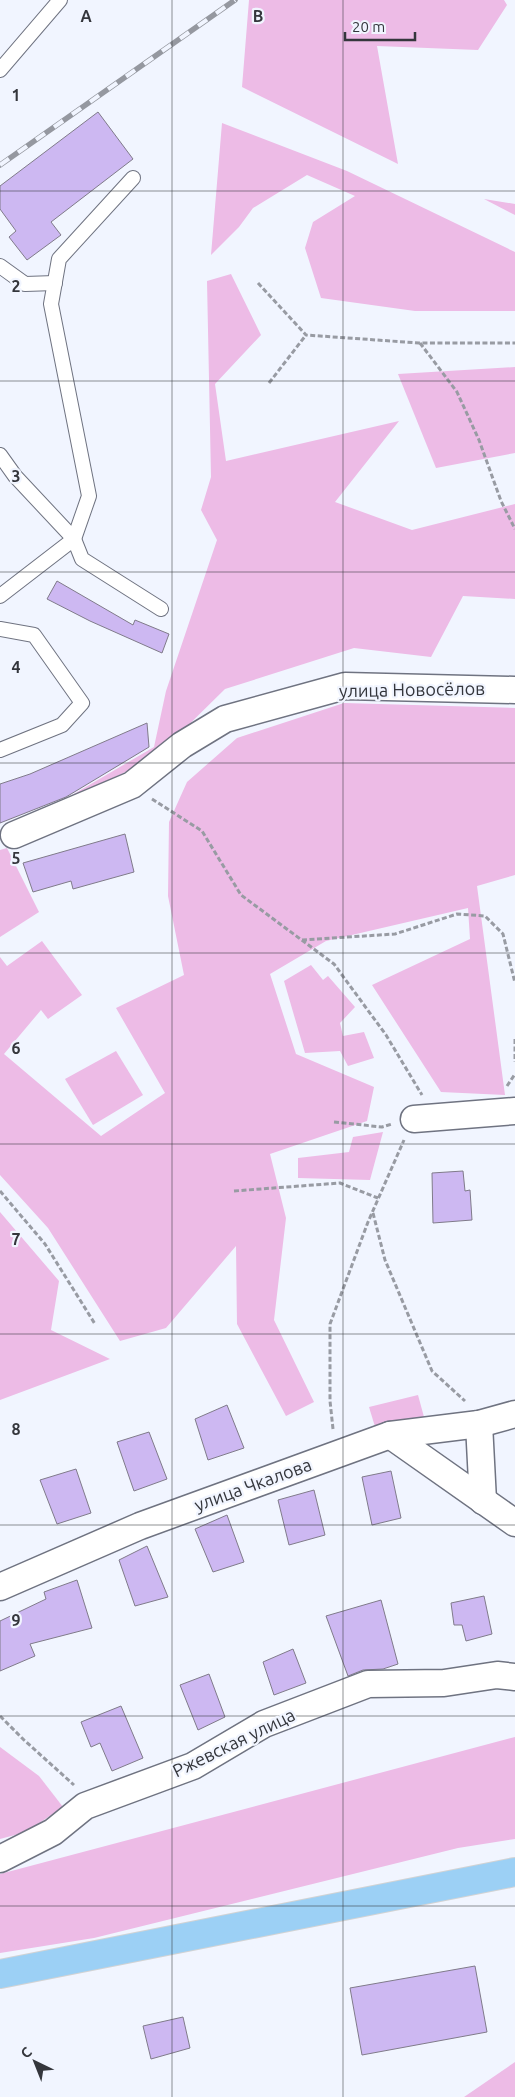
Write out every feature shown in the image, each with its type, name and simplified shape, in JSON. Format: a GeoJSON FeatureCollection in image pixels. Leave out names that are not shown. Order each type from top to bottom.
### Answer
{"type":"FeatureCollection","features":[{"type":"Feature","properties":{"kind":"main road"},"geometry":{"type":"LineString","coordinates":[[0,1974],[515,1872]]}},
{"type":"Feature","properties":{"kind":"street","name":"улица Новосёлов"},"geometry":{"type":"LineString","coordinates":[[14,835],[132,785],[182,745],[225,719],[345,686],[515,690]]}},
{"type":"Feature","properties":{"kind":"street"},"geometry":{"type":"LineString","coordinates":[[414,1119],[515,1111]]}},
{"type":"Feature","properties":{"kind":"street","name":"улица Чкалова"},"geometry":{"type":"LineString","coordinates":[[0,1587],[140,1526],[390,1435],[479,1424],[515,1414]]}},
{"type":"Feature","properties":{"kind":"street"},"geometry":{"type":"LineString","coordinates":[[479,1424],[483,1501]]}},
{"type":"Feature","properties":{"kind":"street"},"geometry":{"type":"LineString","coordinates":[[390,1435],[515,1523]]}},
{"type":"Feature","properties":{"kind":"street","name":"Ржевская улица"},"geometry":{"type":"LineString","coordinates":[[0,1859],[53,1832],[85,1806],[193,1766],[264,1724],[368,1684],[444,1683],[497,1676],[515,1677]]}},
{"type":"Feature","properties":{"kind":"lane"},"geometry":{"type":"LineString","coordinates":[[0,70],[60,0]]}},
{"type":"Feature","properties":{"kind":"lane"},"geometry":{"type":"LineString","coordinates":[[0,596],[74,539],[89,496],[51,304],[59,259],[133,178]]}},
{"type":"Feature","properties":{"kind":"lane"},"geometry":{"type":"LineString","coordinates":[[0,266],[25,284],[55,283]]}},
{"type":"Feature","properties":{"kind":"lane"},"geometry":{"type":"LineString","coordinates":[[0,455],[14,476],[74,539],[82,559],[160,610]]}},
{"type":"Feature","properties":{"kind":"lane"},"geometry":{"type":"LineString","coordinates":[[0,628],[34,636],[82,703],[62,725],[0,750]]}},
{"type":"Feature","properties":{"kind":"path"},"geometry":{"type":"LineString","coordinates":[[258,283],[306,334],[419,343],[515,343]]}},
{"type":"Feature","properties":{"kind":"path"},"geometry":{"type":"LineString","coordinates":[[269,383],[306,334]]}},
{"type":"Feature","properties":{"kind":"path"},"geometry":{"type":"LineString","coordinates":[[419,343],[457,392],[479,440],[501,500],[515,529]]}},
{"type":"Feature","properties":{"kind":"path"},"geometry":{"type":"LineString","coordinates":[[132,785],[202,831],[241,895],[334,964],[397,1052],[423,1093],[414,1119],[372,1212],[330,1324],[330,1401],[336,1454]]}},
{"type":"Feature","properties":{"kind":"path"},"geometry":{"type":"LineString","coordinates":[[300,940],[395,934],[458,914],[485,916],[503,934],[515,983]]}},
{"type":"Feature","properties":{"kind":"path"},"geometry":{"type":"LineString","coordinates":[[515,1039],[515,1062]]}},
{"type":"Feature","properties":{"kind":"path"},"geometry":{"type":"LineString","coordinates":[[334,1122],[382,1127],[414,1119]]}},
{"type":"Feature","properties":{"kind":"path"},"geometry":{"type":"LineString","coordinates":[[234,1192],[340,1183],[378,1198]]}},
{"type":"Feature","properties":{"kind":"path"},"geometry":{"type":"LineString","coordinates":[[0,1191],[45,1244],[95,1324]]}},
{"type":"Feature","properties":{"kind":"path"},"geometry":{"type":"LineString","coordinates":[[372,1212],[385,1260],[432,1371],[476,1411],[479,1424]]}},
{"type":"Feature","properties":{"kind":"path"},"geometry":{"type":"LineString","coordinates":[[0,1716],[72,1782],[85,1806]]}},
{"type":"Feature","properties":{"kind":"shaded area"},"geometry":{"type":"Polygon","coordinates":[[[249,0],[504,0],[507,5],[478,50],[377,46],[398,164],[242,87],[249,0]]]}},
{"type":"Feature","properties":{"kind":"shaded area"},"geometry":{"type":"Polygon","coordinates":[[[222,123],[347,171],[515,252],[515,311],[415,311],[321,298],[305,248],[313,222],[355,196],[307,175],[253,208],[239,227],[211,255],[222,123]]]}},
{"type":"Feature","properties":{"kind":"shaded area"},"geometry":{"type":"Polygon","coordinates":[[[484,199],[515,204],[515,215],[484,199]]]}},
{"type":"Feature","properties":{"kind":"shaded area"},"geometry":{"type":"Polygon","coordinates":[[[231,274],[261,335],[215,384],[226,461],[399,421],[335,502],[412,530],[515,504],[515,599],[463,596],[431,657],[354,648],[225,689],[155,758],[102,783],[58,807],[38,815],[154,747],[166,691],[217,540],[201,510],[211,477],[207,281],[231,274]]]}},
{"type":"Feature","properties":{"kind":"shaded area"},"geometry":{"type":"Polygon","coordinates":[[[515,367],[515,453],[436,468],[398,374],[515,367]]]}},
{"type":"Feature","properties":{"kind":"shaded area"},"geometry":{"type":"Polygon","coordinates":[[[344,703],[515,708],[515,875],[477,886],[505,1095],[441,1092],[372,985],[470,939],[468,908],[326,941],[270,974],[296,1054],[374,1087],[367,1121],[270,1154],[286,1218],[274,1320],[314,1402],[286,1416],[237,1324],[236,1246],[166,1328],[120,1341],[48,1228],[0,1175],[0,957],[7,966],[42,941],[82,995],[48,1019],[41,1010],[4,1054],[101,1136],[165,1093],[116,1008],[184,975],[168,896],[169,822],[187,782],[237,738],[344,703]]]}},
{"type":"Feature","properties":{"kind":"shaded area"},"geometry":{"type":"Polygon","coordinates":[[[7,848],[39,912],[0,937],[0,850],[7,848]]]}},
{"type":"Feature","properties":{"kind":"shaded area"},"geometry":{"type":"Polygon","coordinates":[[[311,965],[323,980],[328,976],[355,1007],[340,1023],[343,1036],[364,1032],[374,1058],[348,1066],[340,1051],[305,1053],[284,981],[311,965]]]}},
{"type":"Feature","properties":{"kind":"shaded area"},"geometry":{"type":"Polygon","coordinates":[[[116,1051],[143,1095],[93,1125],[65,1079],[116,1051]]]}},
{"type":"Feature","properties":{"kind":"shaded area"},"geometry":{"type":"Polygon","coordinates":[[[383,1132],[370,1180],[298,1178],[298,1158],[349,1152],[353,1137],[383,1132]]]}},
{"type":"Feature","properties":{"kind":"shaded area"},"geometry":{"type":"Polygon","coordinates":[[[0,1212],[59,1281],[51,1330],[110,1359],[0,1400],[0,1212]]]}},
{"type":"Feature","properties":{"kind":"shaded area"},"geometry":{"type":"Polygon","coordinates":[[[418,1395],[424,1417],[376,1430],[369,1407],[418,1395]]]}},
{"type":"Feature","properties":{"kind":"shaded area"},"geometry":{"type":"Polygon","coordinates":[[[515,1737],[515,1839],[458,1848],[94,1938],[0,1953],[0,1874],[515,1737]]]}},
{"type":"Feature","properties":{"kind":"shaded area"},"geometry":{"type":"Polygon","coordinates":[[[0,1747],[39,1776],[63,1807],[26,1832],[0,1839],[0,1747]]]}},
{"type":"Feature","properties":{"kind":"shaded area"},"geometry":{"type":"Polygon","coordinates":[[[515,2062],[515,2097],[464,2097],[515,2062]]]}},
{"type":"Feature","properties":{"kind":"building"},"geometry":{"type":"Polygon","coordinates":[[[98,112],[133,159],[51,222],[61,235],[27,260],[9,237],[16,231],[0,209],[0,186],[98,112]]]}},
{"type":"Feature","properties":{"kind":"building"},"geometry":{"type":"Polygon","coordinates":[[[57,581],[133,625],[135,620],[169,634],[162,653],[90,621],[47,599],[57,581]]]}},
{"type":"Feature","properties":{"kind":"building"},"geometry":{"type":"Polygon","coordinates":[[[147,723],[149,747],[66,797],[0,823],[0,784],[30,774],[147,723]]]}},
{"type":"Feature","properties":{"kind":"building"},"geometry":{"type":"Polygon","coordinates":[[[125,834],[134,872],[73,889],[71,881],[33,892],[23,863],[125,834]]]}},
{"type":"Feature","properties":{"kind":"building"},"geometry":{"type":"Polygon","coordinates":[[[463,1171],[465,1191],[470,1190],[472,1220],[433,1223],[432,1173],[463,1171]]]}},
{"type":"Feature","properties":{"kind":"building"},"geometry":{"type":"Polygon","coordinates":[[[227,1405],[244,1448],[208,1460],[195,1419],[227,1405]]]}},
{"type":"Feature","properties":{"kind":"building"},"geometry":{"type":"Polygon","coordinates":[[[149,1432],[167,1479],[134,1491],[117,1442],[149,1432]]]}},
{"type":"Feature","properties":{"kind":"building"},"geometry":{"type":"Polygon","coordinates":[[[76,1469],[91,1513],[57,1524],[40,1480],[76,1469]]]}},
{"type":"Feature","properties":{"kind":"building"},"geometry":{"type":"Polygon","coordinates":[[[391,1471],[401,1518],[372,1525],[362,1477],[391,1471]]]}},
{"type":"Feature","properties":{"kind":"building"},"geometry":{"type":"Polygon","coordinates":[[[314,1490],[325,1535],[289,1545],[278,1500],[314,1490]]]}},
{"type":"Feature","properties":{"kind":"building"},"geometry":{"type":"Polygon","coordinates":[[[227,1515],[244,1562],[213,1572],[195,1529],[227,1515]]]}},
{"type":"Feature","properties":{"kind":"building"},"geometry":{"type":"Polygon","coordinates":[[[147,1546],[168,1597],[135,1606],[119,1560],[147,1546]]]}},
{"type":"Feature","properties":{"kind":"building"},"geometry":{"type":"Polygon","coordinates":[[[77,1580],[92,1628],[30,1644],[35,1656],[0,1671],[0,1621],[46,1599],[44,1592],[77,1580]]]}},
{"type":"Feature","properties":{"kind":"building"},"geometry":{"type":"Polygon","coordinates":[[[484,1596],[492,1634],[466,1641],[462,1625],[454,1625],[451,1603],[484,1596]]]}},
{"type":"Feature","properties":{"kind":"building"},"geometry":{"type":"Polygon","coordinates":[[[381,1600],[398,1664],[383,1669],[363,1670],[348,1676],[326,1616],[381,1600]]]}},
{"type":"Feature","properties":{"kind":"building"},"geometry":{"type":"Polygon","coordinates":[[[293,1649],[306,1683],[274,1695],[263,1662],[293,1649]]]}},
{"type":"Feature","properties":{"kind":"building"},"geometry":{"type":"Polygon","coordinates":[[[209,1674],[225,1717],[198,1730],[180,1685],[209,1674]]]}},
{"type":"Feature","properties":{"kind":"building"},"geometry":{"type":"Polygon","coordinates":[[[121,1706],[143,1758],[112,1771],[100,1743],[91,1747],[81,1722],[121,1706]]]}},
{"type":"Feature","properties":{"kind":"building"},"geometry":{"type":"Polygon","coordinates":[[[475,1966],[487,2032],[362,2055],[350,1988],[475,1966]]]}},
{"type":"Feature","properties":{"kind":"building"},"geometry":{"type":"Polygon","coordinates":[[[183,2017],[190,2048],[151,2059],[143,2026],[183,2017]]]}},
{"type":"Feature","properties":{"kind":"railway"},"geometry":{"type":"LineString","coordinates":[[0,165],[235,0]]}}]}
